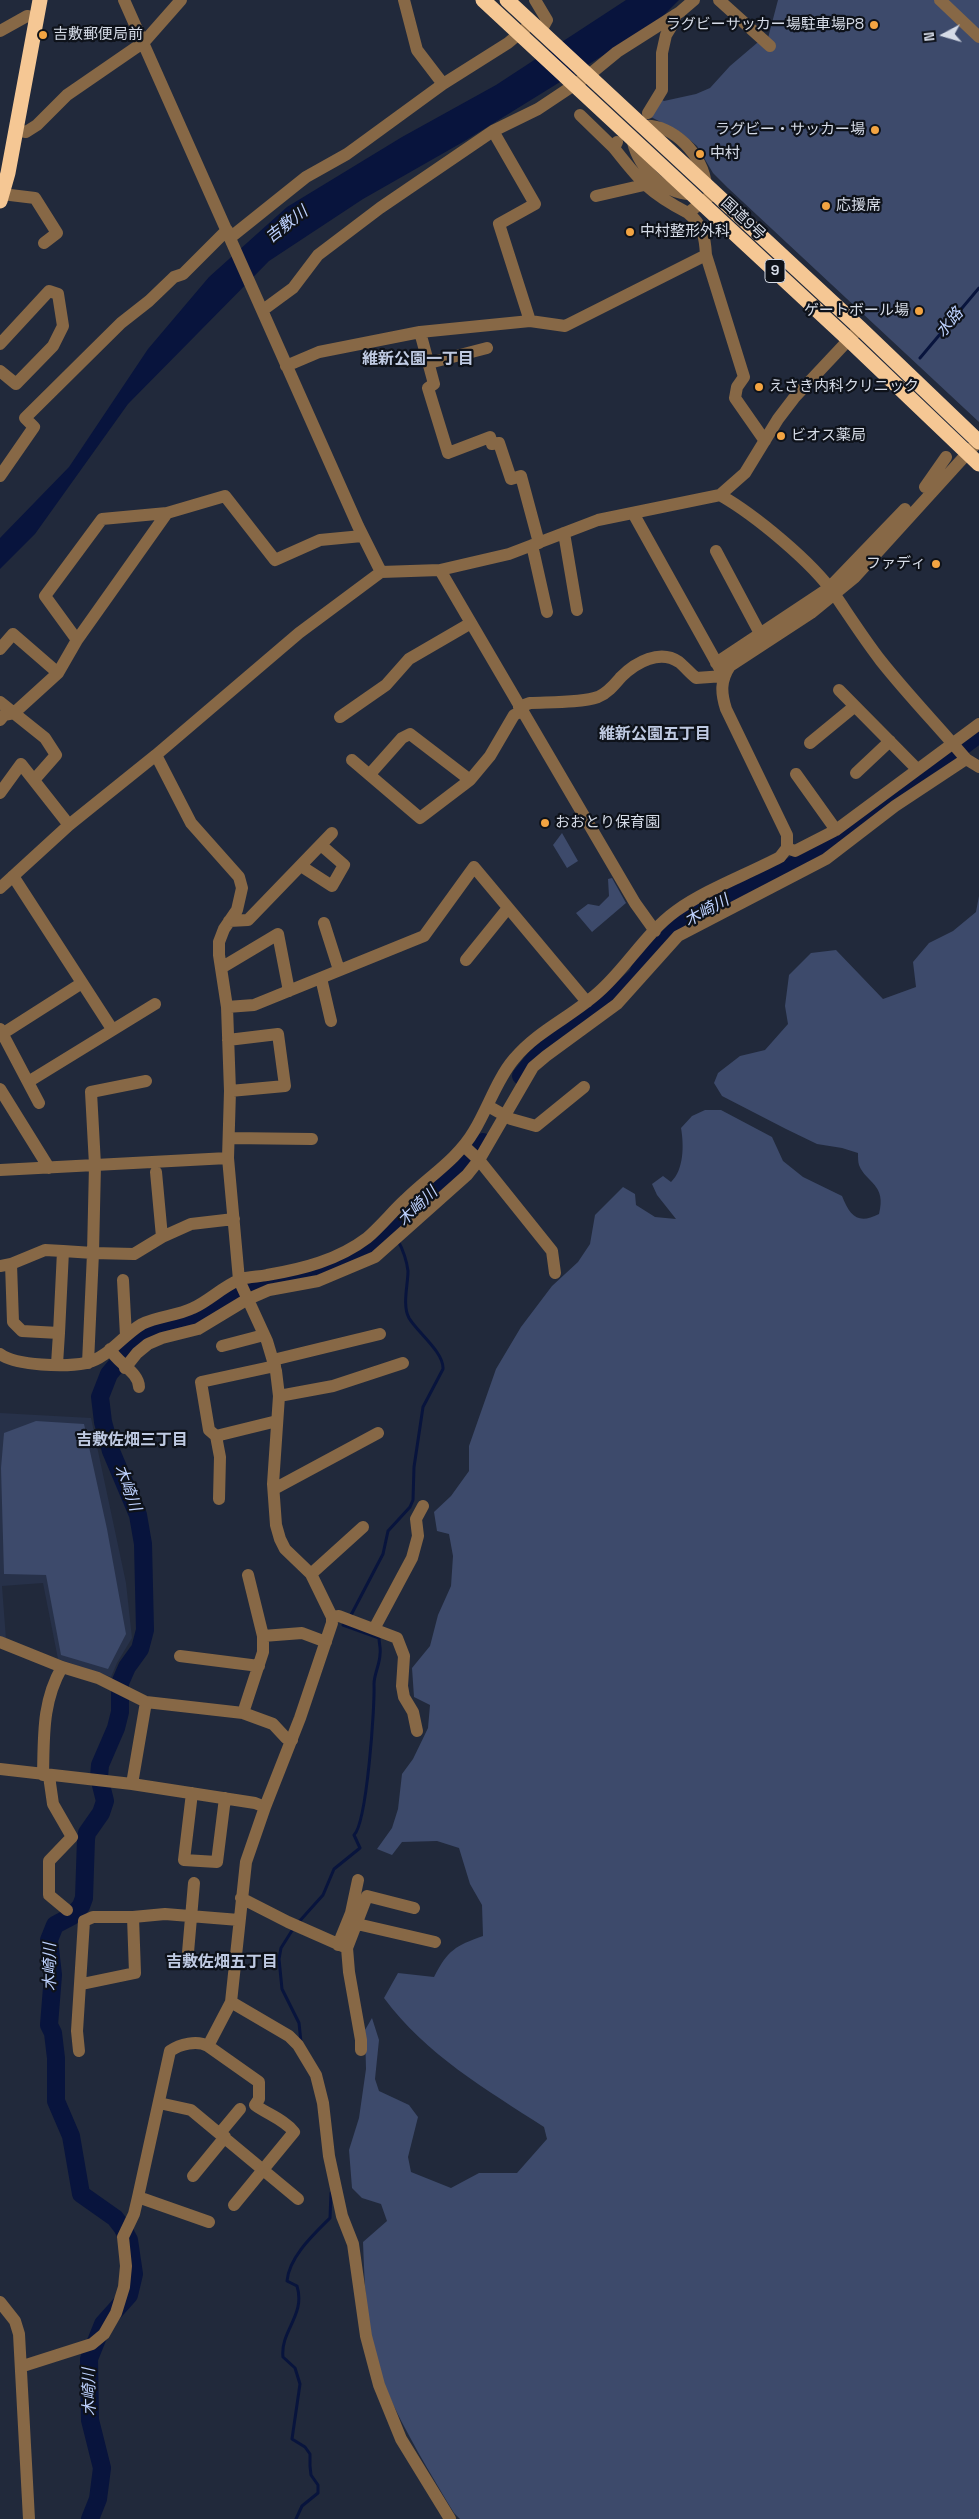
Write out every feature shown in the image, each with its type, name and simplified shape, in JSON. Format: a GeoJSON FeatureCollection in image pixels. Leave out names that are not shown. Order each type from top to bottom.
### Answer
{"type":"FeatureCollection","features":[{"type":"Feature","properties":{"kind":"highway"},"geometry":{"type":"LineString","coordinates":[[1,197],[16,130],[40,0]]}},
{"type":"Feature","properties":{"kind":"highway","name":"国道9号"},"geometry":{"type":"LineString","coordinates":[[483,0],[571,82],[621,142],[696,199],[847,338],[979,464]]}},
{"type":"Feature","properties":{"kind":"highway","name":"国道9号"},"geometry":{"type":"LineString","coordinates":[[507,0],[587,73],[646,119],[710,189],[860,328],[979,442]]}},
{"type":"Feature","properties":{"kind":"street"},"geometry":{"type":"LineString","coordinates":[[124,0],[362,536],[381,572]]}},
{"type":"Feature","properties":{"kind":"street"},"geometry":{"type":"LineString","coordinates":[[16,130],[26,132],[37,125],[67,94],[144,42],[181,0]]}},
{"type":"Feature","properties":{"kind":"street"},"geometry":{"type":"LineString","coordinates":[[404,0],[417,50],[443,84]]}},
{"type":"Feature","properties":{"kind":"street"},"geometry":{"type":"LineString","coordinates":[[0,476],[34,427],[25,418],[84,358],[174,277],[183,274],[306,177],[347,154],[443,84],[508,43],[523,37],[547,20],[535,0]]}},
{"type":"Feature","properties":{"kind":"street"},"geometry":{"type":"LineString","coordinates":[[263,310],[294,288],[318,255],[380,208],[492,131],[538,109],[571,82],[675,15],[694,0]]}},
{"type":"Feature","properties":{"kind":"street"},"geometry":{"type":"LineString","coordinates":[[719,0],[770,46]]}},
{"type":"Feature","properties":{"kind":"street"},"geometry":{"type":"LineString","coordinates":[[940,0],[979,37]]}},
{"type":"Feature","properties":{"kind":"street"},"geometry":{"type":"LineString","coordinates":[[646,119],[662,90],[662,53],[666,35],[674,22],[675,15]]}},
{"type":"Feature","properties":{"kind":"street"},"geometry":{"type":"LineString","coordinates":[[0,31],[27,16],[37,18]]}},
{"type":"Feature","properties":{"kind":"street"},"geometry":{"type":"LineString","coordinates":[[580,115],[621,142],[644,185],[660,199],[688,213],[696,220],[704,234],[706,255],[744,377],[737,387],[734,398],[765,441]]}},
{"type":"Feature","properties":{"kind":"street"},"geometry":{"type":"LineString","coordinates":[[492,131],[535,204],[499,224],[530,321]]}},
{"type":"Feature","properties":{"kind":"street"},"geometry":{"type":"LineString","coordinates":[[596,196],[644,185]]}},
{"type":"Feature","properties":{"kind":"street"},"geometry":{"type":"LineString","coordinates":[[688,213],[696,199],[710,189]]}},
{"type":"Feature","properties":{"kind":"street"},"geometry":{"type":"LineString","coordinates":[[1,197],[35,198],[57,233],[44,243]]}},
{"type":"Feature","properties":{"kind":"street"},"geometry":{"type":"LineString","coordinates":[[286,366],[319,352],[420,332],[530,321],[565,326],[706,255]]}},
{"type":"Feature","properties":{"kind":"street"},"geometry":{"type":"LineString","coordinates":[[0,344],[49,291],[58,294],[63,326],[53,346],[16,384],[0,371]]}},
{"type":"Feature","properties":{"kind":"street"},"geometry":{"type":"LineString","coordinates":[[0,888],[69,825],[156,755],[299,633],[381,572],[440,570],[509,554],[598,520],[720,495],[746,473],[794,398],[847,338],[860,328]]}},
{"type":"Feature","properties":{"kind":"street"},"geometry":{"type":"LineString","coordinates":[[420,332],[434,384],[428,388],[448,453],[490,438],[492,444],[499,443],[511,479],[521,476],[536,544],[547,612]]}},
{"type":"Feature","properties":{"kind":"street"},"geometry":{"type":"LineString","coordinates":[[429,363],[486,348]]}},
{"type":"Feature","properties":{"kind":"street"},"geometry":{"type":"LineString","coordinates":[[832,591],[855,577],[979,442]]}},
{"type":"Feature","properties":{"kind":"street"},"geometry":{"type":"LineString","coordinates":[[716,663],[811,613],[933,479],[946,458]]}},
{"type":"Feature","properties":{"kind":"street"},"geometry":{"type":"LineString","coordinates":[[720,495],[744,509],[816,572],[832,591],[877,655],[966,759],[979,766]]}},
{"type":"Feature","properties":{"kind":"street"},"geometry":{"type":"LineString","coordinates":[[77,640],[45,596],[102,519],[167,513],[225,496],[275,560],[320,540],[362,536]]}},
{"type":"Feature","properties":{"kind":"street"},"geometry":{"type":"LineString","coordinates":[[0,720],[4,715],[14,713],[58,673],[77,640],[167,513]]}},
{"type":"Feature","properties":{"kind":"street"},"geometry":{"type":"LineString","coordinates":[[633,513],[724,676]]}},
{"type":"Feature","properties":{"kind":"street"},"geometry":{"type":"LineString","coordinates":[[564,533],[578,610]]}},
{"type":"Feature","properties":{"kind":"street"},"geometry":{"type":"LineString","coordinates":[[716,551],[763,638]]}},
{"type":"Feature","properties":{"kind":"street"},"geometry":{"type":"LineString","coordinates":[[440,570],[635,904],[655,931]]}},
{"type":"Feature","properties":{"kind":"street"},"geometry":{"type":"LineString","coordinates":[[340,718],[386,685],[408,659],[471,623]]}},
{"type":"Feature","properties":{"kind":"street"},"geometry":{"type":"LineString","coordinates":[[0,649],[13,634],[58,673]]}},
{"type":"Feature","properties":{"kind":"street"},"geometry":{"type":"LineString","coordinates":[[2,1359],[57,1364],[88,1362],[110,1349],[144,1323],[184,1312],[198,1306],[239,1280],[318,1265],[357,1245],[377,1229],[406,1199],[464,1146],[511,1062],[539,1034],[587,1002],[602,989],[674,912],[780,858],[787,848],[787,834],[726,709],[722,697],[724,676],[730,666],[763,638]]}},
{"type":"Feature","properties":{"kind":"street"},"geometry":{"type":"LineString","coordinates":[[352,760],[420,818],[470,780],[490,756],[514,715],[530,703],[598,697],[608,692],[626,673],[642,661],[664,656],[674,659],[696,678],[724,676]]}},
{"type":"Feature","properties":{"kind":"street"},"geometry":{"type":"LineString","coordinates":[[839,690],[917,769]]}},
{"type":"Feature","properties":{"kind":"street"},"geometry":{"type":"LineString","coordinates":[[0,702],[45,738],[56,755],[34,780]]}},
{"type":"Feature","properties":{"kind":"street"},"geometry":{"type":"LineString","coordinates":[[810,743],[855,706]]}},
{"type":"Feature","properties":{"kind":"street"},"geometry":{"type":"LineString","coordinates":[[787,848],[795,851],[836,830],[952,742],[979,724]]}},
{"type":"Feature","properties":{"kind":"street"},"geometry":{"type":"LineString","coordinates":[[370,774],[402,738],[410,734],[470,780]]}},
{"type":"Feature","properties":{"kind":"street"},"geometry":{"type":"LineString","coordinates":[[856,773],[890,741]]}},
{"type":"Feature","properties":{"kind":"street"},"geometry":{"type":"LineString","coordinates":[[156,755],[192,823],[238,877],[242,888],[237,910],[229,921],[219,942],[227,1007],[230,1091],[228,1158],[239,1280],[246,1300],[264,1335],[274,1363],[279,1396],[274,1489],[276,1524],[280,1539],[285,1549],[311,1574],[332,1617],[326,1642],[292,1740],[265,1807],[246,1862],[231,2002],[208,2046]]}},
{"type":"Feature","properties":{"kind":"street"},"geometry":{"type":"LineString","coordinates":[[125,1368],[137,1353],[148,1344],[162,1338],[198,1329],[246,1300],[269,1290],[318,1281],[375,1257],[467,1175],[479,1160],[507,1115],[533,1068],[546,1056],[617,1004],[678,936],[826,859],[895,806],[966,759]]}},
{"type":"Feature","properties":{"kind":"street"},"geometry":{"type":"LineString","coordinates":[[0,794],[21,764],[69,825]]}},
{"type":"Feature","properties":{"kind":"street"},"geometry":{"type":"LineString","coordinates":[[796,774],[836,830]]}},
{"type":"Feature","properties":{"kind":"street"},"geometry":{"type":"LineString","coordinates":[[229,921],[248,920],[332,833]]}},
{"type":"Feature","properties":{"kind":"street"},"geometry":{"type":"LineString","coordinates":[[301,866],[332,886],[344,865],[320,846]]}},
{"type":"Feature","properties":{"kind":"street"},"geometry":{"type":"LineString","coordinates":[[227,1007],[254,1005],[424,936],[474,867],[587,1002]]}},
{"type":"Feature","properties":{"kind":"street"},"geometry":{"type":"LineString","coordinates":[[13,876],[112,1029]]}},
{"type":"Feature","properties":{"kind":"street"},"geometry":{"type":"LineString","coordinates":[[466,960],[508,908]]}},
{"type":"Feature","properties":{"kind":"street"},"geometry":{"type":"LineString","coordinates":[[324,923],[339,970]]}},
{"type":"Feature","properties":{"kind":"street"},"geometry":{"type":"LineString","coordinates":[[221,968],[278,934],[289,991]]}},
{"type":"Feature","properties":{"kind":"street"},"geometry":{"type":"LineString","coordinates":[[321,978],[331,1021]]}},
{"type":"Feature","properties":{"kind":"street"},"geometry":{"type":"LineString","coordinates":[[39,1103],[1,1032],[82,983]]}},
{"type":"Feature","properties":{"kind":"street"},"geometry":{"type":"LineString","coordinates":[[28,1082],[155,1004]]}},
{"type":"Feature","properties":{"kind":"street"},"geometry":{"type":"LineString","coordinates":[[228,1040],[278,1034],[285,1086],[230,1091]]}},
{"type":"Feature","properties":{"kind":"street"},"geometry":{"type":"LineString","coordinates":[[88,1362],[95,1165],[91,1092],[146,1081]]}},
{"type":"Feature","properties":{"kind":"street"},"geometry":{"type":"LineString","coordinates":[[488,1106],[507,1115],[511,1119],[536,1126],[584,1087]]}},
{"type":"Feature","properties":{"kind":"street"},"geometry":{"type":"LineString","coordinates":[[0,1089],[48,1168]]}},
{"type":"Feature","properties":{"kind":"street"},"geometry":{"type":"LineString","coordinates":[[229,1138],[312,1139]]}},
{"type":"Feature","properties":{"kind":"street"},"geometry":{"type":"LineString","coordinates":[[464,1146],[479,1160],[552,1251],[555,1273]]}},
{"type":"Feature","properties":{"kind":"street"},"geometry":{"type":"LineString","coordinates":[[0,1170],[228,1158]]}},
{"type":"Feature","properties":{"kind":"street"},"geometry":{"type":"LineString","coordinates":[[156,1172],[162,1237]]}},
{"type":"Feature","properties":{"kind":"street"},"geometry":{"type":"LineString","coordinates":[[406,1199],[420,1215]]}},
{"type":"Feature","properties":{"kind":"street"},"geometry":{"type":"LineString","coordinates":[[59,1333],[22,1331],[14,1322],[6,1265],[45,1250],[134,1254],[162,1237],[191,1224],[234,1219]]}},
{"type":"Feature","properties":{"kind":"street"},"geometry":{"type":"LineString","coordinates":[[357,1245],[365,1262]]}},
{"type":"Feature","properties":{"kind":"street"},"geometry":{"type":"LineString","coordinates":[[57,1364],[64,1251]]}},
{"type":"Feature","properties":{"kind":"street"},"geometry":{"type":"LineString","coordinates":[[123,1280],[126,1336]]}},
{"type":"Feature","properties":{"kind":"street"},"geometry":{"type":"LineString","coordinates":[[219,1498],[220,1457],[216,1436],[209,1430],[200,1382],[380,1334]]}},
{"type":"Feature","properties":{"kind":"street"},"geometry":{"type":"LineString","coordinates":[[222,1346],[264,1335]]}},
{"type":"Feature","properties":{"kind":"street"},"geometry":{"type":"LineString","coordinates":[[110,1349],[114,1357],[135,1375],[139,1387]]}},
{"type":"Feature","properties":{"kind":"street"},"geometry":{"type":"LineString","coordinates":[[279,1396],[333,1386],[403,1363]]}},
{"type":"Feature","properties":{"kind":"street"},"geometry":{"type":"LineString","coordinates":[[216,1436],[277,1421]]}},
{"type":"Feature","properties":{"kind":"street"},"geometry":{"type":"LineString","coordinates":[[274,1489],[378,1433]]}},
{"type":"Feature","properties":{"kind":"street"},"geometry":{"type":"LineString","coordinates":[[374,1629],[412,1558],[418,1536],[416,1519],[423,1506]]}},
{"type":"Feature","properties":{"kind":"street"},"geometry":{"type":"LineString","coordinates":[[311,1574],[363,1527]]}},
{"type":"Feature","properties":{"kind":"street"},"geometry":{"type":"LineString","coordinates":[[244,1713],[263,1652],[263,1636],[248,1575]]}},
{"type":"Feature","properties":{"kind":"street"},"geometry":{"type":"LineString","coordinates":[[332,1617],[339,1616],[397,1638],[404,1656],[402,1686],[404,1697],[413,1712],[417,1731]]}},
{"type":"Feature","properties":{"kind":"street"},"geometry":{"type":"LineString","coordinates":[[263,1636],[302,1633],[326,1642]]}},
{"type":"Feature","properties":{"kind":"street"},"geometry":{"type":"LineString","coordinates":[[0,1642],[62,1667],[98,1678],[146,1702],[244,1713],[273,1724],[286,1738],[292,1740]]}},
{"type":"Feature","properties":{"kind":"street"},"geometry":{"type":"LineString","coordinates":[[180,1656],[259,1666]]}},
{"type":"Feature","properties":{"kind":"street"},"geometry":{"type":"LineString","coordinates":[[62,1667],[51,1686],[44,1723],[46,1775],[53,1804],[72,1838],[49,1861],[49,1895],[67,1910]]}},
{"type":"Feature","properties":{"kind":"street"},"geometry":{"type":"LineString","coordinates":[[132,1784],[146,1702]]}},
{"type":"Feature","properties":{"kind":"street"},"geometry":{"type":"LineString","coordinates":[[0,1769],[132,1784],[226,1798],[265,1807]]}},
{"type":"Feature","properties":{"kind":"street"},"geometry":{"type":"LineString","coordinates":[[192,1793],[184,1860],[217,1862],[226,1798]]}},
{"type":"Feature","properties":{"kind":"street"},"geometry":{"type":"LineString","coordinates":[[358,1880],[342,1946],[362,2040],[361,2050]]}},
{"type":"Feature","properties":{"kind":"street"},"geometry":{"type":"LineString","coordinates":[[187,1964],[194,1883]]}},
{"type":"Feature","properties":{"kind":"street"},"geometry":{"type":"LineString","coordinates":[[342,1946],[357,1924],[367,1896],[414,1908]]}},
{"type":"Feature","properties":{"kind":"street"},"geometry":{"type":"LineString","coordinates":[[241,1898],[342,1946]]}},
{"type":"Feature","properties":{"kind":"street"},"geometry":{"type":"LineString","coordinates":[[79,2051],[77,2031],[82,1984],[84,1921],[93,1917],[165,1914],[239,1920]]}},
{"type":"Feature","properties":{"kind":"street"},"geometry":{"type":"LineString","coordinates":[[82,1984],[136,1973],[133,1916]]}},
{"type":"Feature","properties":{"kind":"street"},"geometry":{"type":"LineString","coordinates":[[357,1924],[435,1942]]}},
{"type":"Feature","properties":{"kind":"street"},"geometry":{"type":"LineString","coordinates":[[231,2002],[289,2036],[298,2045],[316,2075],[323,2102],[329,2156],[342,2216],[353,2244],[366,2336],[379,2385],[401,2440],[450,2519]]}},
{"type":"Feature","properties":{"kind":"street"},"geometry":{"type":"LineString","coordinates":[[22,2366],[96,2342],[116,2313],[126,2278],[124,2233],[134,2214],[170,2051],[178,2045],[203,2044],[208,2046],[259,2082],[259,2099],[255,2105],[266,2114],[290,2126],[294,2132],[234,2204]]}},
{"type":"Feature","properties":{"kind":"street"},"geometry":{"type":"LineString","coordinates":[[159,2103],[191,2110],[298,2199]]}},
{"type":"Feature","properties":{"kind":"street"},"geometry":{"type":"LineString","coordinates":[[193,2176],[240,2109]]}},
{"type":"Feature","properties":{"kind":"street"},"geometry":{"type":"LineString","coordinates":[[138,2197],[209,2222]]}},
{"type":"Feature","properties":{"kind":"street"},"geometry":{"type":"LineString","coordinates":[[0,2302],[18,2327],[22,2366],[26,2493],[29,2519]]}},
{"type":"Feature","properties":{"kind":"shaded area"},"geometry":{"type":"Polygon","coordinates":[[[778,0],[979,0],[979,422],[728,188],[713,173],[697,146],[680,132],[651,117],[660,99],[664,101],[696,94],[710,88],[730,66],[757,43],[768,38],[778,0]]]}},
{"type":"Feature","properties":{"kind":"shaded area"},"geometry":{"type":"Polygon","coordinates":[[[562,833],[578,861],[567,868],[553,845],[562,833]]]}},
{"type":"Feature","properties":{"kind":"shaded area"},"geometry":{"type":"Polygon","coordinates":[[[612,878],[626,903],[592,932],[576,913],[588,904],[599,906],[609,896],[608,879],[612,878]]]}},
{"type":"Feature","properties":{"kind":"shaded area"},"geometry":{"type":"Polygon","coordinates":[[[979,896],[979,2519],[460,2519],[454,2513],[410,2437],[393,2405],[379,2371],[370,2335],[363,2242],[387,2221],[381,2204],[362,2198],[352,2188],[349,2150],[359,2118],[366,2069],[365,2030],[372,2018],[379,2040],[375,2079],[379,2091],[409,2105],[418,2117],[408,2157],[411,2172],[451,2188],[479,2173],[517,2173],[547,2139],[544,2127],[458,2070],[418,2037],[384,1998],[398,1973],[434,1977],[453,1950],[483,1936],[482,1905],[470,1884],[459,1848],[437,1841],[402,1842],[392,1855],[377,1849],[392,1828],[398,1809],[402,1774],[413,1759],[428,1728],[430,1705],[414,1697],[412,1668],[430,1646],[438,1615],[451,1586],[453,1556],[449,1534],[437,1531],[434,1512],[451,1496],[469,1471],[469,1446],[496,1369],[521,1327],[552,1286],[578,1262],[590,1244],[595,1215],[623,1187],[635,1194],[636,1205],[655,1217],[676,1219],[657,1195],[652,1184],[663,1176],[671,1182],[675,1177],[682,1157],[683,1142],[681,1128],[692,1116],[705,1110],[721,1110],[772,1137],[783,1161],[803,1177],[842,1196],[848,1209],[856,1217],[865,1219],[879,1214],[881,1204],[878,1190],[862,1171],[858,1161],[858,1153],[817,1144],[786,1129],[722,1096],[714,1083],[718,1073],[740,1056],[765,1050],[788,1024],[785,1006],[789,975],[811,953],[836,950],[883,999],[916,987],[913,962],[929,943],[953,931],[976,912],[979,896]]]}},
{"type":"Feature","properties":{"kind":"shaded area"},"geometry":{"type":"Polygon","coordinates":[[[0,1413],[91,1418],[126,1583],[132,1638],[111,1677],[58,1659],[43,1583],[2,1586],[6,1639],[0,1639],[0,1413]]]}},
{"type":"Feature","properties":{"kind":"shaded area"},"geometry":{"type":"Polygon","coordinates":[[[36,1421],[84,1424],[107,1529],[126,1634],[108,1669],[61,1655],[46,1575],[4,1574],[1,1468],[4,1433],[36,1421]]]}},
{"type":"Feature","properties":{"kind":"water","name":"吉敷川"},"geometry":{"type":"Polygon","coordinates":[[[626,0],[679,0],[657,22],[463,142],[363,199],[269,261],[128,404],[35,534],[0,569],[0,538],[69,467],[148,349],[209,277],[287,207],[402,137],[496,85],[626,0]]]}},
{"type":"Feature","properties":{"kind":"waterway","name":"水路"},"geometry":{"type":"LineString","coordinates":[[920,358],[979,288]]}},
{"type":"Feature","properties":{"kind":"waterway","name":"木崎川"},"geometry":{"type":"LineString","coordinates":[[521,1076],[549,1044],[597,1011],[637,976],[642,964],[675,929],[703,911],[792,866],[845,834],[979,734]]}},
{"type":"Feature","properties":{"kind":"waterway","name":"木崎川"},"geometry":{"type":"LineString","coordinates":[[90,2519],[98,2499],[102,2468],[90,2420],[89,2359],[103,2324],[129,2295],[134,2274],[129,2240],[122,2227],[115,2218],[81,2194],[71,2136],[56,2101],[56,2058],[53,2033],[49,2025],[53,1975],[49,1940],[55,1925],[72,1916],[81,1906],[84,1898],[87,1833],[101,1813],[105,1801],[99,1777],[100,1765],[116,1728],[120,1712],[120,1683],[127,1667],[140,1649],[145,1630],[143,1544],[138,1515],[111,1451],[103,1422],[100,1397],[109,1374],[125,1355],[149,1336],[200,1319],[251,1287],[318,1274],[376,1247],[464,1165],[483,1142]]}},
{"type":"Feature","properties":{"kind":"waterway"},"geometry":{"type":"LineString","coordinates":[[350,1617],[383,1554],[388,1531],[410,1507],[413,1500],[414,1467],[423,1407],[443,1369],[435,1349],[413,1324],[407,1313],[408,1271],[402,1248],[398,1241]]}},
{"type":"Feature","properties":{"kind":"waterway"},"geometry":{"type":"LineString","coordinates":[[297,1924],[323,1895],[334,1869],[360,1848],[354,1835],[359,1826],[363,1809],[372,1738],[374,1680],[380,1650],[379,1638],[343,1625],[346,1622]]}},
{"type":"Feature","properties":{"kind":"waterway"},"geometry":{"type":"LineString","coordinates":[[293,1929],[281,1948],[279,1959],[282,1989],[299,2023],[301,2042]]}},
{"type":"Feature","properties":{"kind":"waterway"},"geometry":{"type":"LineString","coordinates":[[296,2519],[302,2506],[318,2493],[318,2485],[311,2475],[310,2454],[305,2447],[292,2439],[300,2384],[295,2368],[283,2357],[283,2348],[296,2314],[299,2296],[297,2286],[287,2281],[292,2263],[297,2255],[309,2239],[330,2218],[331,2193]]}},
{"type":"Feature","properties":{"kind":"place","name":"ラグビーサッカー場駐車場P8"},"geometry":{"type":"Point","coordinates":[874,25]}},
{"type":"Feature","properties":{"kind":"place","name":"吉敷郵便局前"},"geometry":{"type":"Point","coordinates":[43,35]}},
{"type":"Feature","properties":{"kind":"place","name":"ラグビー・サッカー場"},"geometry":{"type":"Point","coordinates":[875,130]}},
{"type":"Feature","properties":{"kind":"place","name":"中村"},"geometry":{"type":"Point","coordinates":[700,154]}},
{"type":"Feature","properties":{"kind":"place","name":"応援席"},"geometry":{"type":"Point","coordinates":[826,206]}},
{"type":"Feature","properties":{"kind":"place","name":"中村整形外科"},"geometry":{"type":"Point","coordinates":[630,232]}},
{"type":"Feature","properties":{"kind":"place","name":"ゲートボール場"},"geometry":{"type":"Point","coordinates":[919,311]}},
{"type":"Feature","properties":{"kind":"place","name":"えさき内科クリニック"},"geometry":{"type":"Point","coordinates":[759,387]}},
{"type":"Feature","properties":{"kind":"place","name":"ビオス薬局"},"geometry":{"type":"Point","coordinates":[781,436]}},
{"type":"Feature","properties":{"kind":"place","name":"ファディ"},"geometry":{"type":"Point","coordinates":[936,564]}},
{"type":"Feature","properties":{"kind":"place","name":"おおとり保育園"},"geometry":{"type":"Point","coordinates":[545,823]}},
{"type":"Feature","properties":{"kind":"district","name":"維新公園一丁目"},"geometry":{"type":"Point","coordinates":[418,360]}},
{"type":"Feature","properties":{"kind":"district","name":"維新公園五丁目"},"geometry":{"type":"Point","coordinates":[655,735]}},
{"type":"Feature","properties":{"kind":"district","name":"吉敷佐畑三丁目"},"geometry":{"type":"Point","coordinates":[132,1441]}},
{"type":"Feature","properties":{"kind":"district","name":"吉敷佐畑五丁目"},"geometry":{"type":"Point","coordinates":[222,1963]}}]}
